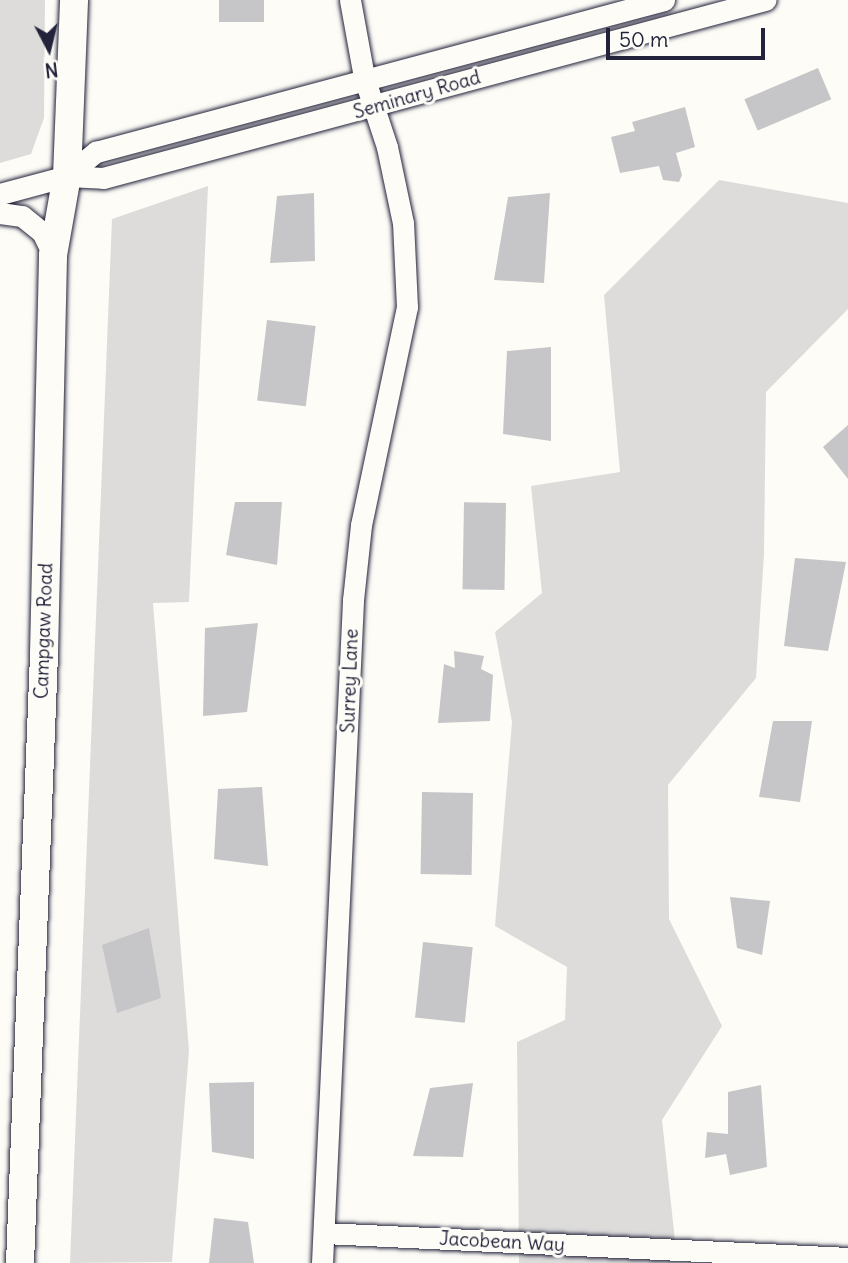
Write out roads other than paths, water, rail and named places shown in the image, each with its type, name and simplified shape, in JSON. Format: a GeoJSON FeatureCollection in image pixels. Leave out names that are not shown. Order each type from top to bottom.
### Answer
{"type":"FeatureCollection","features":[{"type":"Feature","properties":{"kind":"main road","name":"Campgaw Road"},"geometry":{"type":"LineString","coordinates":[[20,1263],[44,654],[53,256],[67,176],[74,0]]}},
{"type":"Feature","properties":{"kind":"street","name":"Surrey Lane"},"geometry":{"type":"LineString","coordinates":[[322,1263],[353,600],[361,525],[407,307],[403,223],[375,108],[364,77],[350,0]]}},
{"type":"Feature","properties":{"kind":"street","name":"Seminary Road"},"geometry":{"type":"LineString","coordinates":[[67,176],[96,152],[364,77],[664,0]]}},
{"type":"Feature","properties":{"kind":"street","name":"Seminary Road"},"geometry":{"type":"LineString","coordinates":[[0,194],[67,176],[103,178],[375,108],[765,0]]}},
{"type":"Feature","properties":{"kind":"street"},"geometry":{"type":"LineString","coordinates":[[0,213],[22,216],[42,232],[53,256]]}},
{"type":"Feature","properties":{"kind":"street","name":"Jacobean Way"},"geometry":{"type":"LineString","coordinates":[[324,1233],[848,1258]]}}]}
